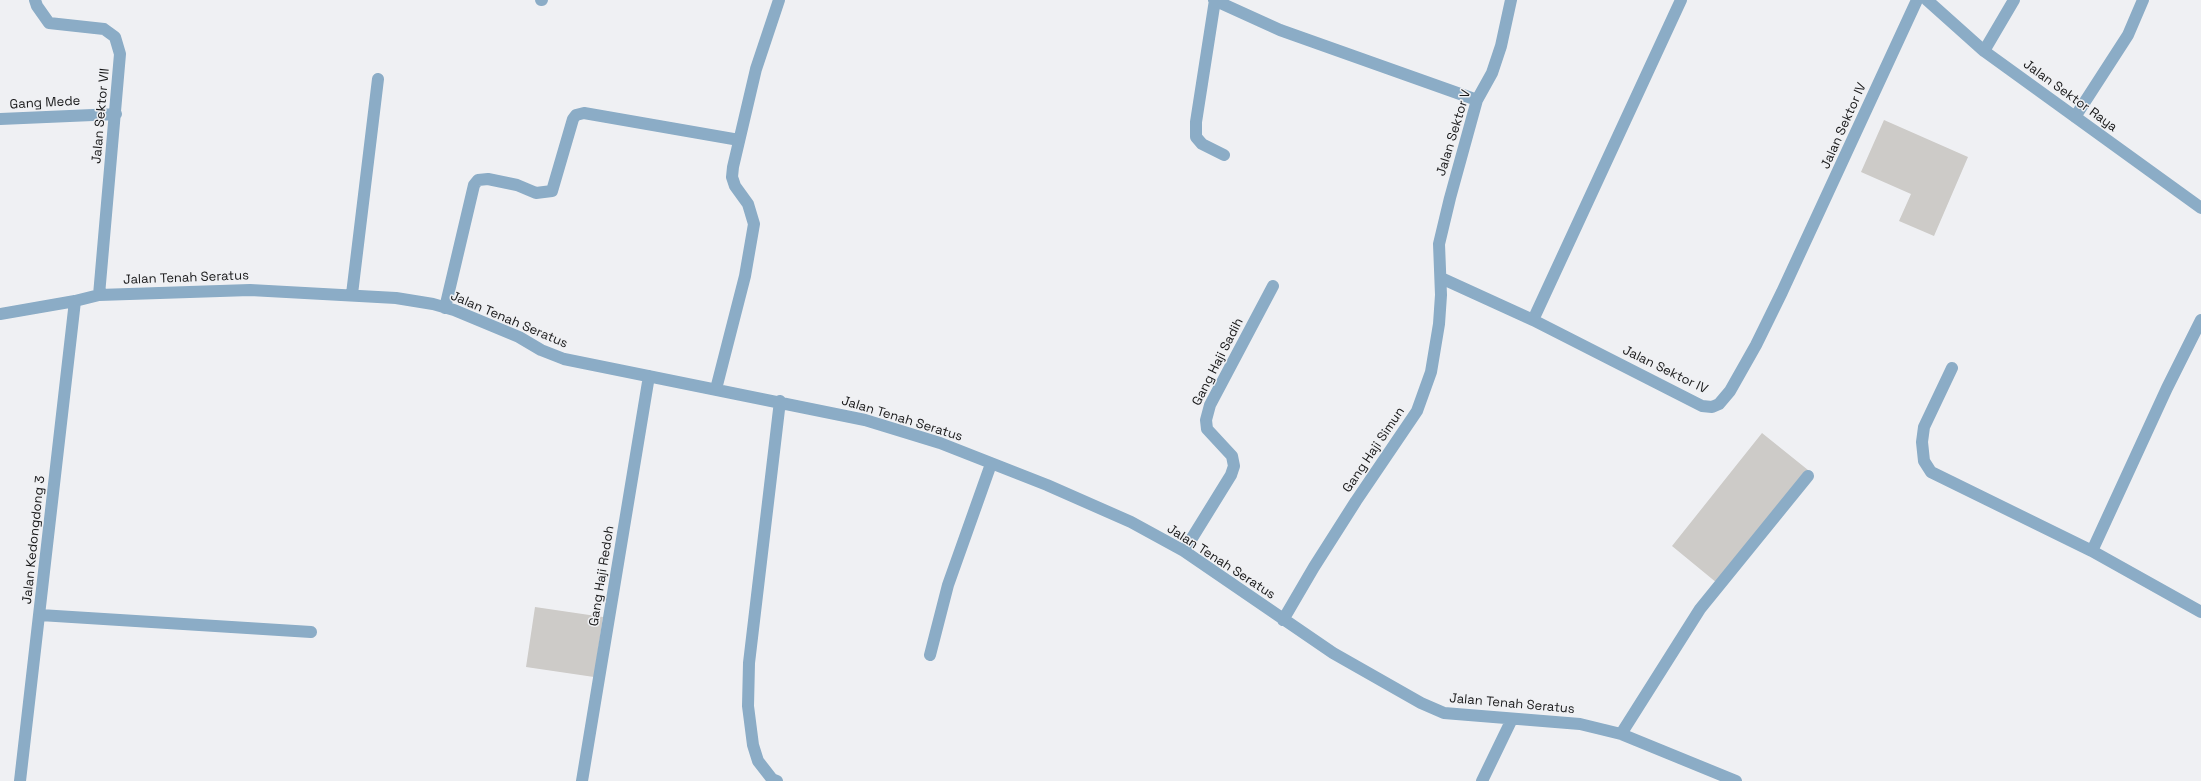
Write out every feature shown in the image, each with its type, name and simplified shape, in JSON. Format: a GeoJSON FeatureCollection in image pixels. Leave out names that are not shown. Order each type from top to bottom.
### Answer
{"type":"FeatureCollection","features":[{"type":"Feature","properties":{"kind":"street","name":"Jalan Sektor VII"},"geometry":{"type":"LineString","coordinates":[[35,0],[36,6],[49,23],[104,29],[115,37],[120,54],[116,114],[99,295]]}},
{"type":"Feature","properties":{"kind":"street"},"geometry":{"type":"LineString","coordinates":[[716,388],[745,276],[754,224],[750,208],[735,186],[732,178],[739,140],[756,70],[779,0]]}},
{"type":"Feature","properties":{"kind":"street"},"geometry":{"type":"LineString","coordinates":[[1224,155],[1202,144],[1196,137],[1196,122],[1215,0],[1280,30],[1477,100]]}},
{"type":"Feature","properties":{"kind":"street","name":"Jalan Sektor V"},"geometry":{"type":"LineString","coordinates":[[1441,278],[1439,244],[1463,146],[1472,122],[1477,100],[1492,73],[1499,52],[1510,0]]}},
{"type":"Feature","properties":{"kind":"street"},"geometry":{"type":"LineString","coordinates":[[1441,278],[1533,320],[1681,0]]}},
{"type":"Feature","properties":{"kind":"street","name":"Jalan Sektor IV"},"geometry":{"type":"LineString","coordinates":[[1533,320],[1702,406],[1712,407],[1719,404],[1730,391],[1756,345],[1782,292],[1917,0]]}},
{"type":"Feature","properties":{"kind":"street","name":"Jalan Sektor Raya"},"geometry":{"type":"LineString","coordinates":[[1927,0],[1984,51],[2201,208]]}},
{"type":"Feature","properties":{"kind":"street"},"geometry":{"type":"LineString","coordinates":[[1984,51],[2014,0]]}},
{"type":"Feature","properties":{"kind":"street"},"geometry":{"type":"LineString","coordinates":[[2075,117],[2128,35],[2143,0]]}},
{"type":"Feature","properties":{"kind":"street"},"geometry":{"type":"LineString","coordinates":[[352,294],[378,79]]}},
{"type":"Feature","properties":{"kind":"street"},"geometry":{"type":"LineString","coordinates":[[445,308],[474,185],[478,180],[488,179],[517,185],[536,193],[552,191],[576,115],[584,113],[739,140]]}},
{"type":"Feature","properties":{"kind":"street","name":"Gang Mede"},"geometry":{"type":"LineString","coordinates":[[0,119],[116,114]]}},
{"type":"Feature","properties":{"kind":"street","name":"Gang Haji Simun"},"geometry":{"type":"LineString","coordinates":[[1283,620],[1318,561],[1417,410],[1431,372],[1439,324],[1441,278]]}},
{"type":"Feature","properties":{"kind":"street","name":"Gang Haji Sadih"},"geometry":{"type":"LineString","coordinates":[[1184,551],[1231,474],[1234,466],[1232,456],[1207,429],[1206,420],[1210,405],[1273,286]]}},
{"type":"Feature","properties":{"kind":"street","name":"Jalan Tenah Seratus"},"geometry":{"type":"LineString","coordinates":[[0,314],[99,295],[250,290],[352,294],[396,298],[445,308],[519,337],[541,350],[564,359],[716,388],[865,420],[940,443],[1047,485],[1132,522],[1184,551],[1333,653],[1421,703],[1444,713],[1580,724],[1622,734],[1736,781]]}},
{"type":"Feature","properties":{"kind":"street","name":"Jalan Kedongdong 3"},"geometry":{"type":"LineString","coordinates":[[20,781],[40,616],[74,301]]}},
{"type":"Feature","properties":{"kind":"street"},"geometry":{"type":"LineString","coordinates":[[2092,551],[2167,388],[2201,320]]}},
{"type":"Feature","properties":{"kind":"street"},"geometry":{"type":"LineString","coordinates":[[1952,368],[1924,427],[1922,442],[1924,461],[1930,472],[2092,551],[2201,612]]}},
{"type":"Feature","properties":{"kind":"street","name":"Gang Haji Redoh"},"geometry":{"type":"LineString","coordinates":[[582,781],[649,376]]}},
{"type":"Feature","properties":{"kind":"street"},"geometry":{"type":"LineString","coordinates":[[774,780],[761,767],[753,745],[748,706],[749,663],[780,401]]}},
{"type":"Feature","properties":{"kind":"street"},"geometry":{"type":"LineString","coordinates":[[930,655],[948,585],[991,464]]}},
{"type":"Feature","properties":{"kind":"street"},"geometry":{"type":"LineString","coordinates":[[1622,734],[1700,609],[1808,476]]}},
{"type":"Feature","properties":{"kind":"street"},"geometry":{"type":"LineString","coordinates":[[40,616],[311,632]]}},
{"type":"Feature","properties":{"kind":"street"},"geometry":{"type":"LineString","coordinates":[[1482,781],[1512,719]]}},
{"type":"Feature","properties":{"kind":"building"},"geometry":{"type":"Polygon","coordinates":[[[1884,120],[1968,157],[1934,236],[1899,221],[1911,194],[1861,172],[1884,120]]]}},
{"type":"Feature","properties":{"kind":"building"},"geometry":{"type":"Polygon","coordinates":[[[1762,433],[1808,470],[1717,583],[1672,546],[1762,433]]]}},
{"type":"Feature","properties":{"kind":"building"},"geometry":{"type":"Polygon","coordinates":[[[535,607],[603,617],[594,677],[526,667],[535,607]]]}}]}
